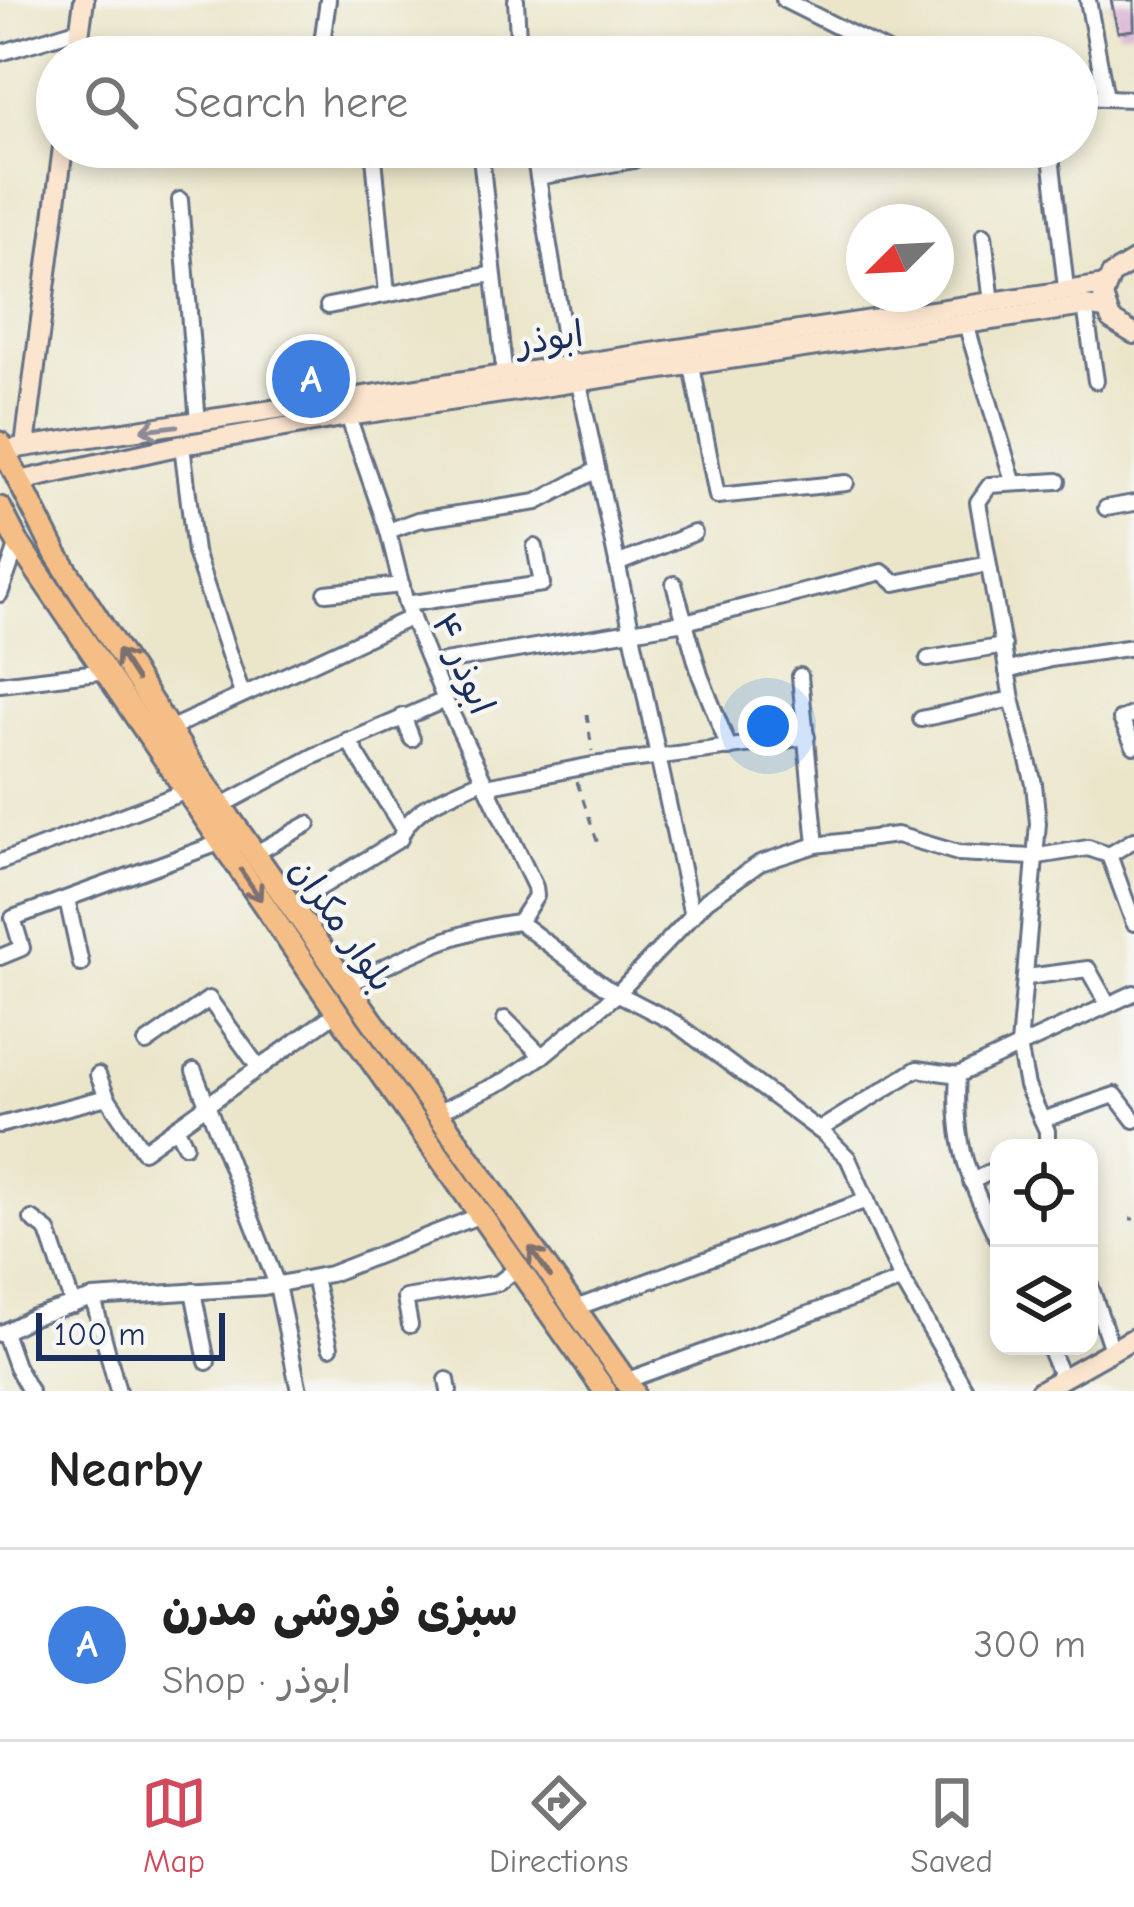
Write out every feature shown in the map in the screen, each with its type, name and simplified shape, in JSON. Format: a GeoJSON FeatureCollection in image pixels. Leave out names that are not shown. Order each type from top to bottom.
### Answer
{"type":"FeatureCollection","features":[{"type":"Feature","properties":{"kind":"main road"},"geometry":{"type":"LineString","coordinates":[[79,36],[84,0]]}},
{"type":"Feature","properties":{"kind":"main road"},"geometry":{"type":"LineString","coordinates":[[7,447],[59,168]]}},
{"type":"Feature","properties":{"kind":"main road"},"geometry":{"type":"LineString","coordinates":[[1134,261],[1119,267],[1095,308],[1120,329],[1134,334]]}},
{"type":"Feature","properties":{"kind":"main road","name":"ابوذر"},"geometry":{"type":"LineString","coordinates":[[7,447],[198,423],[348,416],[1066,288],[1105,285]]}},
{"type":"Feature","properties":{"kind":"main road","name":"ابوذر"},"geometry":{"type":"LineString","coordinates":[[10,483],[182,445],[252,424],[505,377],[692,366],[1095,308]]}},
{"type":"Feature","properties":{"kind":"main road","name":"بلوار مکران"},"geometry":{"type":"LineString","coordinates":[[7,447],[10,483],[169,729],[573,1309],[621,1388]]}},
{"type":"Feature","properties":{"kind":"main road"},"geometry":{"type":"LineString","coordinates":[[0,508],[19,543],[337,1012],[518,1268],[621,1388]]}},
{"type":"Feature","properties":{"kind":"main road"},"geometry":{"type":"LineString","coordinates":[[1040,1391],[1134,1338]]}},
{"type":"Feature","properties":{"kind":"street"},"geometry":{"type":"LineString","coordinates":[[323,36],[328,0]]}},
{"type":"Feature","properties":{"kind":"street"},"geometry":{"type":"LineString","coordinates":[[516,0],[518,36]]}},
{"type":"Feature","properties":{"kind":"street"},"geometry":{"type":"LineString","coordinates":[[784,0],[856,36]]}},
{"type":"Feature","properties":{"kind":"street"},"geometry":{"type":"LineString","coordinates":[[1088,0],[1095,36]]}},
{"type":"Feature","properties":{"kind":"street"},"geometry":{"type":"LineString","coordinates":[[57,36],[80,29]]}},
{"type":"Feature","properties":{"kind":"street"},"geometry":{"type":"LineString","coordinates":[[0,53],[36,42]]}},
{"type":"Feature","properties":{"kind":"street"},"geometry":{"type":"LineString","coordinates":[[1098,54],[1106,98]]}},
{"type":"Feature","properties":{"kind":"street"},"geometry":{"type":"LineString","coordinates":[[1098,98],[1134,99]]}},
{"type":"Feature","properties":{"kind":"street"},"geometry":{"type":"LineString","coordinates":[[375,168],[387,294]]}},
{"type":"Feature","properties":{"kind":"street"},"geometry":{"type":"LineString","coordinates":[[482,168],[505,377]]}},
{"type":"Feature","properties":{"kind":"street"},"geometry":{"type":"LineString","coordinates":[[536,168],[574,375],[692,916]]}},
{"type":"Feature","properties":{"kind":"street"},"geometry":{"type":"LineString","coordinates":[[538,177],[589,168]]}},
{"type":"Feature","properties":{"kind":"street"},"geometry":{"type":"LineString","coordinates":[[1052,168],[1066,288]]}},
{"type":"Feature","properties":{"kind":"street"},"geometry":{"type":"LineString","coordinates":[[180,200],[198,423]]}},
{"type":"Feature","properties":{"kind":"street"},"geometry":{"type":"LineString","coordinates":[[984,235],[992,303]]}},
{"type":"Feature","properties":{"kind":"street"},"geometry":{"type":"LineString","coordinates":[[328,306],[493,274]]}},
{"type":"Feature","properties":{"kind":"street"},"geometry":{"type":"LineString","coordinates":[[1095,308],[1096,381]]}},
{"type":"Feature","properties":{"kind":"street"},"geometry":{"type":"LineString","coordinates":[[966,324],[1013,482]]}},
{"type":"Feature","properties":{"kind":"street"},"geometry":{"type":"LineString","coordinates":[[692,366],[716,496],[846,483]]}},
{"type":"Feature","properties":{"kind":"street","name":"ابوذر ۴"},"geometry":{"type":"LineString","coordinates":[[348,416],[388,531],[409,610],[445,700],[535,886],[536,896],[519,922]]}},
{"type":"Feature","properties":{"kind":"street"},"geometry":{"type":"LineString","coordinates":[[182,445],[195,552],[242,694]]}},
{"type":"Feature","properties":{"kind":"street"},"geometry":{"type":"LineString","coordinates":[[388,531],[418,520],[537,502],[597,470]]}},
{"type":"Feature","properties":{"kind":"street"},"geometry":{"type":"LineString","coordinates":[[1045,1139],[1018,1046],[1038,823],[1034,784],[1012,699],[978,502],[990,485],[1058,481]]}},
{"type":"Feature","properties":{"kind":"street"},"geometry":{"type":"LineString","coordinates":[[1106,508],[1134,503]]}},
{"type":"Feature","properties":{"kind":"street"},"geometry":{"type":"LineString","coordinates":[[617,564],[694,533]]}},
{"type":"Feature","properties":{"kind":"street"},"geometry":{"type":"LineString","coordinates":[[0,594],[19,543]]}},
{"type":"Feature","properties":{"kind":"street"},"geometry":{"type":"LineString","coordinates":[[169,729],[409,610],[542,584],[535,547]]}},
{"type":"Feature","properties":{"kind":"street"},"geometry":{"type":"LineString","coordinates":[[432,664],[685,622],[882,572],[895,583],[988,564]]}},
{"type":"Feature","properties":{"kind":"street"},"geometry":{"type":"LineString","coordinates":[[674,584],[700,675],[729,748]]}},
{"type":"Feature","properties":{"kind":"street"},"geometry":{"type":"LineString","coordinates":[[326,593],[402,585]]}},
{"type":"Feature","properties":{"kind":"street"},"geometry":{"type":"LineString","coordinates":[[928,658],[1004,646]]}},
{"type":"Feature","properties":{"kind":"street"},"geometry":{"type":"LineString","coordinates":[[1007,671],[1050,659],[1134,647]]}},
{"type":"Feature","properties":{"kind":"street"},"geometry":{"type":"LineString","coordinates":[[0,684],[106,671]]}},
{"type":"Feature","properties":{"kind":"street"},"geometry":{"type":"LineString","coordinates":[[800,676],[816,845]]}},
{"type":"Feature","properties":{"kind":"street"},"geometry":{"type":"LineString","coordinates":[[921,719],[1012,699]]}},
{"type":"Feature","properties":{"kind":"street"},"geometry":{"type":"LineString","coordinates":[[220,806],[348,740],[445,700]]}},
{"type":"Feature","properties":{"kind":"street"},"geometry":{"type":"LineString","coordinates":[[1134,714],[1121,718],[1134,746]]}},
{"type":"Feature","properties":{"kind":"street"},"geometry":{"type":"LineString","coordinates":[[403,716],[412,740]]}},
{"type":"Feature","properties":{"kind":"street"},"geometry":{"type":"LineString","coordinates":[[290,906],[400,839],[403,829],[427,807],[484,783],[807,737]]}},
{"type":"Feature","properties":{"kind":"street"},"geometry":{"type":"LineString","coordinates":[[348,740],[403,829]]}},
{"type":"Feature","properties":{"kind":"street"},"geometry":{"type":"LineString","coordinates":[[0,862],[187,791]]}},
{"type":"Feature","properties":{"kind":"street"},"geometry":{"type":"LineString","coordinates":[[254,854],[308,824]]}},
{"type":"Feature","properties":{"kind":"street"},"geometry":{"type":"LineString","coordinates":[[434,1114],[542,1056],[616,994],[707,900],[760,863],[816,845],[897,835],[944,850],[1032,857],[1088,848],[1109,855],[1134,840]]}},
{"type":"Feature","properties":{"kind":"street"},"geometry":{"type":"LineString","coordinates":[[0,957],[22,948],[13,918],[222,842]]}},
{"type":"Feature","properties":{"kind":"street"},"geometry":{"type":"LineString","coordinates":[[1109,855],[1134,923]]}},
{"type":"Feature","properties":{"kind":"street"},"geometry":{"type":"LineString","coordinates":[[67,898],[81,964]]}},
{"type":"Feature","properties":{"kind":"street"},"geometry":{"type":"LineString","coordinates":[[345,986],[412,953],[493,925],[519,922],[616,994],[675,1023],[819,1130],[848,1158],[902,1280],[966,1391]]}},
{"type":"Feature","properties":{"kind":"street"},"geometry":{"type":"LineString","coordinates":[[1027,977],[1088,969],[1108,1005]]}},
{"type":"Feature","properties":{"kind":"street"},"geometry":{"type":"LineString","coordinates":[[819,1130],[917,1069],[958,1075],[1134,993]]}},
{"type":"Feature","properties":{"kind":"street"},"geometry":{"type":"LineString","coordinates":[[146,1042],[209,999],[259,1068]]}},
{"type":"Feature","properties":{"kind":"street"},"geometry":{"type":"LineString","coordinates":[[98,1075],[143,1151],[337,1012]]}},
{"type":"Feature","properties":{"kind":"street"},"geometry":{"type":"LineString","coordinates":[[505,1019],[542,1056]]}},
{"type":"Feature","properties":{"kind":"street"},"geometry":{"type":"LineString","coordinates":[[194,1071],[277,1285],[299,1391]]}},
{"type":"Feature","properties":{"kind":"street"},"geometry":{"type":"LineString","coordinates":[[958,1075],[957,1138],[990,1223]]}},
{"type":"Feature","properties":{"kind":"street"},"geometry":{"type":"LineString","coordinates":[[1042,1120],[1115,1095],[1134,1120]]}},
{"type":"Feature","properties":{"kind":"street"},"geometry":{"type":"LineString","coordinates":[[0,1125],[107,1097]]}},
{"type":"Feature","properties":{"kind":"street"},"geometry":{"type":"LineString","coordinates":[[176,1127],[185,1145]]}},
{"type":"Feature","properties":{"kind":"street"},"geometry":{"type":"LineString","coordinates":[[971,1182],[990,1172]]}},
{"type":"Feature","properties":{"kind":"street"},"geometry":{"type":"LineString","coordinates":[[573,1309],[867,1200]]}},
{"type":"Feature","properties":{"kind":"street"},"geometry":{"type":"LineString","coordinates":[[30,1391],[2,1333],[33,1317],[93,1298],[277,1285],[314,1278],[481,1215]]}},
{"type":"Feature","properties":{"kind":"street"},"geometry":{"type":"LineString","coordinates":[[32,1220],[48,1231],[73,1304]]}},
{"type":"Feature","properties":{"kind":"street"},"geometry":{"type":"LineString","coordinates":[[410,1325],[405,1298],[498,1282],[518,1268]]}},
{"type":"Feature","properties":{"kind":"street"},"geometry":{"type":"LineString","coordinates":[[314,1278],[330,1347]]}},
{"type":"Feature","properties":{"kind":"street"},"geometry":{"type":"LineString","coordinates":[[621,1388],[902,1280]]}},
{"type":"Feature","properties":{"kind":"street"},"geometry":{"type":"LineString","coordinates":[[193,1291],[207,1362]]}},
{"type":"Feature","properties":{"kind":"street"},"geometry":{"type":"LineString","coordinates":[[93,1298],[118,1391]]}},
{"type":"Feature","properties":{"kind":"street"},"geometry":{"type":"LineString","coordinates":[[1098,1309],[1112,1350]]}},
{"type":"Feature","properties":{"kind":"street"},"geometry":{"type":"LineString","coordinates":[[1052,1355],[1062,1377]]}},
{"type":"Feature","properties":{"kind":"path"},"geometry":{"type":"LineString","coordinates":[[587,714],[593,765]]}},
{"type":"Feature","properties":{"kind":"path"},"geometry":{"type":"LineString","coordinates":[[573,769],[598,844]]}},
{"type":"Feature","properties":{"kind":"building"},"geometry":{"type":"Polygon","coordinates":[[[1111,0],[1134,0],[1134,30],[1118,32],[1111,0]]]}},
{"type":"Feature","properties":{"kind":"place","name":"سبزی فروشی مدرن"},"geometry":{"type":"Point","coordinates":[311,379]}}]}
